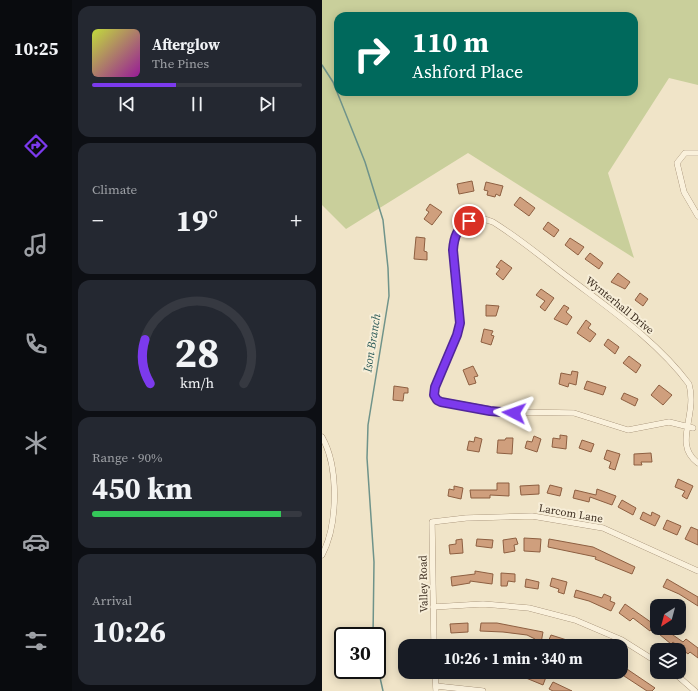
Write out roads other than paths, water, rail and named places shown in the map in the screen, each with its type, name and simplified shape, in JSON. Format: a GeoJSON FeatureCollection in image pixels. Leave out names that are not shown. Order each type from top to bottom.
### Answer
{"type":"FeatureCollection","features":[{"type":"Feature","properties":{"kind":"street"},"geometry":{"type":"LineString","coordinates":[[698,153],[685,153],[677,163],[684,192],[698,216]]}},
{"type":"Feature","properties":{"kind":"street","name":"Wynterhall Drive"},"geometry":{"type":"LineString","coordinates":[[693,428],[670,422],[628,430],[574,413],[490,411],[441,402],[435,398],[435,387],[457,335],[460,323],[453,250],[454,240],[459,229],[469,221],[488,220],[500,226],[635,328],[674,366],[694,391],[698,405]]}},
{"type":"Feature","properties":{"kind":"street"},"geometry":{"type":"LineString","coordinates":[[696,422],[688,448],[691,456],[698,463]]}},
{"type":"Feature","properties":{"kind":"street"},"geometry":{"type":"LineString","coordinates":[[322,437],[330,462],[334,486],[335,505],[331,532],[322,555]]}},
{"type":"Feature","properties":{"kind":"street","name":"Larcom Lane"},"geometry":{"type":"LineString","coordinates":[[432,522],[466,518],[532,516],[603,528],[698,571]]}},
{"type":"Feature","properties":{"kind":"street","name":"Valley Road"},"geometry":{"type":"LineString","coordinates":[[432,522],[434,639]]}},
{"type":"Feature","properties":{"kind":"street"},"geometry":{"type":"LineString","coordinates":[[433,607],[483,604],[528,608],[575,620],[622,640],[650,658]]}},
{"type":"Feature","properties":{"kind":"street"},"geometry":{"type":"LineString","coordinates":[[681,679],[695,691]]}},
{"type":"Feature","properties":{"kind":"street"},"geometry":{"type":"LineString","coordinates":[[436,688],[484,691]]}},
{"type":"Feature","properties":{"kind":"waterway","name":"Ison Branch"},"geometry":{"type":"LineString","coordinates":[[322,65],[334,84]]}},
{"type":"Feature","properties":{"kind":"waterway","name":"Ison Branch"},"geometry":{"type":"LineString","coordinates":[[339,96],[365,162],[383,220],[388,268],[389,296],[368,425],[367,458],[374,562],[373,627]]}},
{"type":"Feature","properties":{"kind":"waterway","name":"Ison Branch"},"geometry":{"type":"LineString","coordinates":[[380,679],[383,691]]}}]}
